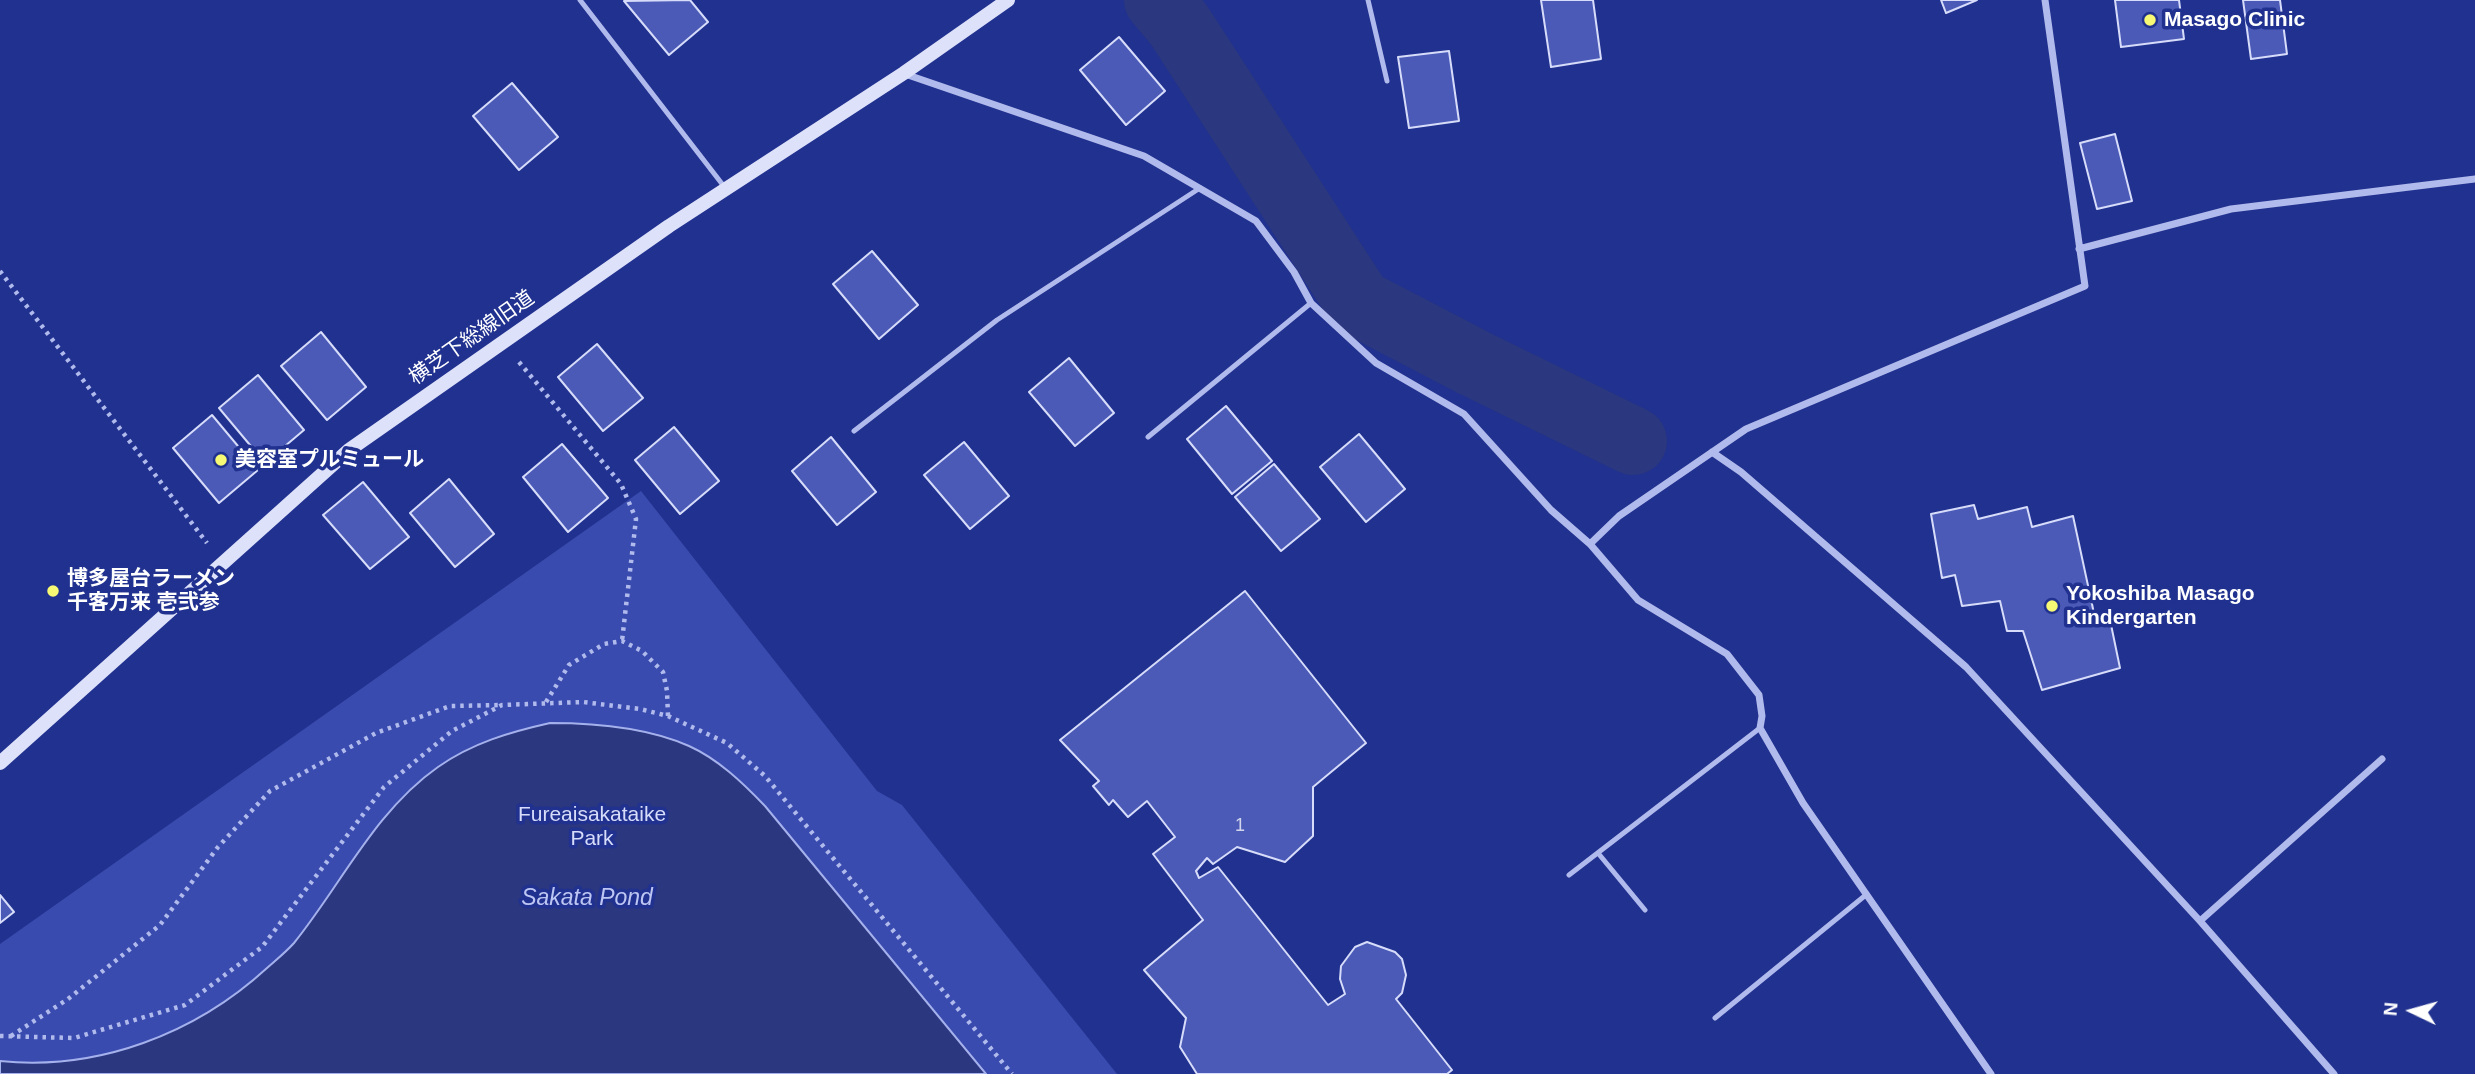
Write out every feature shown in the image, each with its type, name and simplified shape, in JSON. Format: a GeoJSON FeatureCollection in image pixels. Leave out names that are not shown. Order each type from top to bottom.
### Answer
{"type":"FeatureCollection","features":[{"type":"Feature","properties":{"kind":"street","name":"横芝下総線旧道"},"geometry":{"type":"LineString","coordinates":[[0,764],[349,450],[726,189],[904,74],[1008,0]]}},
{"type":"Feature","properties":{"kind":"street"},"geometry":{"type":"LineString","coordinates":[[1590,544],[1619,516],[1746,429],[2085,286],[2045,0]]}},
{"type":"Feature","properties":{"kind":"street"},"geometry":{"type":"LineString","coordinates":[[904,74],[1144,156],[1256,221],[1294,272],[1311,303],[1376,363],[1464,414],[1551,510],[1590,544],[1638,600],[1727,654],[1759,695],[1762,716],[1760,728],[1803,803],[1991,1074]]}},
{"type":"Feature","properties":{"kind":"street"},"geometry":{"type":"LineString","coordinates":[[2079,249],[2231,209],[2475,179]]}},
{"type":"Feature","properties":{"kind":"street"},"geometry":{"type":"LineString","coordinates":[[1712,452],[1741,472],[1966,667],[2200,921],[2334,1074]]}},
{"type":"Feature","properties":{"kind":"street"},"geometry":{"type":"LineString","coordinates":[[2200,921],[2382,759]]}},
{"type":"Feature","properties":{"kind":"lane"},"geometry":{"type":"LineString","coordinates":[[580,0],[726,189]]}},
{"type":"Feature","properties":{"kind":"lane"},"geometry":{"type":"LineString","coordinates":[[1368,0],[1387,81]]}},
{"type":"Feature","properties":{"kind":"lane"},"geometry":{"type":"LineString","coordinates":[[854,431],[998,320],[1200,188]]}},
{"type":"Feature","properties":{"kind":"lane"},"geometry":{"type":"LineString","coordinates":[[1148,436],[1311,303]]}},
{"type":"Feature","properties":{"kind":"lane"},"geometry":{"type":"LineString","coordinates":[[1569,875],[1760,728]]}},
{"type":"Feature","properties":{"kind":"lane"},"geometry":{"type":"LineString","coordinates":[[1598,853],[1645,910]]}},
{"type":"Feature","properties":{"kind":"lane"},"geometry":{"type":"LineString","coordinates":[[1715,1018],[1867,894]]}},
{"type":"Feature","properties":{"kind":"path"},"geometry":{"type":"LineString","coordinates":[[0,271],[222,562]]}},
{"type":"Feature","properties":{"kind":"path"},"geometry":{"type":"LineString","coordinates":[[503,342],[621,484],[636,519],[622,641]]}},
{"type":"Feature","properties":{"kind":"path"},"geometry":{"type":"LineString","coordinates":[[546,702],[569,665],[604,644],[622,641],[642,650],[663,672],[668,716]]}},
{"type":"Feature","properties":{"kind":"path"},"geometry":{"type":"LineString","coordinates":[[11,1036],[68,999],[160,925],[218,847],[271,792],[376,733],[450,706],[546,702],[613,705],[668,716],[727,743],[765,776],[1012,1074]]}},
{"type":"Feature","properties":{"kind":"path"},"geometry":{"type":"LineString","coordinates":[[0,1036],[74,1038],[185,1005],[262,947],[384,787],[452,731],[502,705]]}},
{"type":"Feature","properties":{"kind":"green space","name":"Fureaisakataike Park"},"geometry":{"type":"Polygon","coordinates":[[[641,491],[877,791],[902,805],[1117,1074],[0,1074],[0,944],[641,491]]]}},
{"type":"Feature","properties":{"kind":"water","name":"Sakata Pond"},"geometry":{"type":"Polygon","coordinates":[[[550,723],[603,725],[656,734],[700,751],[730,772],[765,806],[986,1074],[0,1074],[0,1061],[37,1063],[109,1053],[143,1043],[209,1012],[239,991],[294,943],[377,827],[416,785],[438,767],[478,745],[550,723]]]}},
{"type":"Feature","properties":{"kind":"building"},"geometry":{"type":"Polygon","coordinates":[[[690,0],[708,22],[669,55],[624,1],[690,0]]]}},
{"type":"Feature","properties":{"kind":"building"},"geometry":{"type":"Polygon","coordinates":[[[1541,0],[1593,0],[1601,59],[1551,67],[1541,0]]]}},
{"type":"Feature","properties":{"kind":"building"},"geometry":{"type":"Polygon","coordinates":[[[1941,0],[1977,0],[1946,13],[1941,0]]]}},
{"type":"Feature","properties":{"kind":"building","name":"Masago Clinic"},"geometry":{"type":"Polygon","coordinates":[[[2115,0],[2179,0],[2184,39],[2121,47],[2115,0]]]}},
{"type":"Feature","properties":{"kind":"building"},"geometry":{"type":"Polygon","coordinates":[[[2243,0],[2280,0],[2287,54],[2251,59],[2243,0]]]}},
{"type":"Feature","properties":{"kind":"building"},"geometry":{"type":"Polygon","coordinates":[[[1119,37],[1165,91],[1126,125],[1080,70],[1119,37]]]}},
{"type":"Feature","properties":{"kind":"building"},"geometry":{"type":"Polygon","coordinates":[[[1449,51],[1459,121],[1409,128],[1398,57],[1449,51]]]}},
{"type":"Feature","properties":{"kind":"building"},"geometry":{"type":"Polygon","coordinates":[[[512,83],[558,137],[519,170],[473,116],[512,83]]]}},
{"type":"Feature","properties":{"kind":"building"},"geometry":{"type":"Polygon","coordinates":[[[2115,134],[2132,201],[2097,209],[2080,143],[2115,134]]]}},
{"type":"Feature","properties":{"kind":"building"},"geometry":{"type":"Polygon","coordinates":[[[872,251],[918,305],[879,339],[833,284],[872,251]]]}},
{"type":"Feature","properties":{"kind":"building"},"geometry":{"type":"Polygon","coordinates":[[[321,332],[366,387],[327,420],[281,366],[321,332]]]}},
{"type":"Feature","properties":{"kind":"building"},"geometry":{"type":"Polygon","coordinates":[[[597,344],[643,398],[603,431],[558,377],[597,344]]]}},
{"type":"Feature","properties":{"kind":"building"},"geometry":{"type":"Polygon","coordinates":[[[1069,358],[1114,413],[1075,446],[1029,392],[1069,358]]]}},
{"type":"Feature","properties":{"kind":"building"},"geometry":{"type":"Polygon","coordinates":[[[258,375],[304,430],[265,463],[219,408],[258,375]]]}},
{"type":"Feature","properties":{"kind":"building"},"geometry":{"type":"Polygon","coordinates":[[[1226,406],[1272,461],[1232,494],[1187,439],[1226,406]]]}},
{"type":"Feature","properties":{"kind":"building"},"geometry":{"type":"Polygon","coordinates":[[[212,415],[258,470],[219,503],[173,448],[212,415]]]}},
{"type":"Feature","properties":{"kind":"building"},"geometry":{"type":"Polygon","coordinates":[[[674,427],[719,481],[680,514],[635,460],[674,427]]]}},
{"type":"Feature","properties":{"kind":"building"},"geometry":{"type":"Polygon","coordinates":[[[1359,434],[1405,489],[1366,522],[1320,467],[1359,434]]]}},
{"type":"Feature","properties":{"kind":"building"},"geometry":{"type":"Polygon","coordinates":[[[831,437],[876,492],[837,525],[792,471],[831,437]]]}},
{"type":"Feature","properties":{"kind":"building"},"geometry":{"type":"Polygon","coordinates":[[[964,442],[1009,496],[970,529],[924,475],[964,442]]]}},
{"type":"Feature","properties":{"kind":"building"},"geometry":{"type":"Polygon","coordinates":[[[562,444],[608,498],[568,532],[523,477],[562,444]]]}},
{"type":"Feature","properties":{"kind":"building"},"geometry":{"type":"Polygon","coordinates":[[[1274,464],[1320,519],[1281,551],[1235,497],[1274,464]]]}},
{"type":"Feature","properties":{"kind":"building"},"geometry":{"type":"Polygon","coordinates":[[[449,479],[494,534],[455,567],[410,513],[449,479]]]}},
{"type":"Feature","properties":{"kind":"building"},"geometry":{"type":"Polygon","coordinates":[[[363,482],[409,537],[370,569],[323,515],[363,482]]]}},
{"type":"Feature","properties":{"kind":"building"},"geometry":{"type":"Polygon","coordinates":[[[1974,505],[1978,519],[2027,507],[2032,527],[2073,516],[2095,618],[2109,615],[2120,668],[2042,690],[2023,631],[2007,631],[2000,601],[1962,606],[1955,575],[1942,578],[1931,514],[1974,505]]]}},
{"type":"Feature","properties":{"kind":"building"},"geometry":{"type":"Polygon","coordinates":[[[1245,591],[1366,743],[1313,787],[1313,836],[1285,862],[1237,847],[1213,864],[1207,858],[1196,871],[1199,878],[1218,867],[1328,1005],[1345,994],[1340,979],[1341,966],[1355,947],[1367,942],[1395,952],[1402,959],[1406,975],[1402,993],[1396,999],[1452,1070],[1447,1074],[1197,1074],[1180,1047],[1186,1018],[1144,970],[1203,920],[1153,854],[1175,837],[1147,801],[1128,817],[1113,800],[1109,805],[1093,786],[1099,781],[1060,740],[1245,591]]]}},
{"type":"Feature","properties":{"kind":"building"},"geometry":{"type":"Polygon","coordinates":[[[0,895],[14,912],[0,923],[0,895]]]}},
{"type":"Feature","properties":{"kind":"waterway"},"geometry":{"type":"LineString","coordinates":[[1158,0],[1179,25],[1359,303],[1633,441]]}},
{"type":"Feature","properties":{"kind":"place","name":"Masago Clinic"},"geometry":{"type":"Point","coordinates":[2150,20]}},
{"type":"Feature","properties":{"kind":"place","name":"美容室プルミュール"},"geometry":{"type":"Point","coordinates":[221,460]}},
{"type":"Feature","properties":{"kind":"place","name":"博多屋台ラーメン 千客万来 壱弐参"},"geometry":{"type":"Point","coordinates":[53,591]}},
{"type":"Feature","properties":{"kind":"place","name":"Yokoshiba Masago Kindergarten"},"geometry":{"type":"Point","coordinates":[2052,606]}}]}
